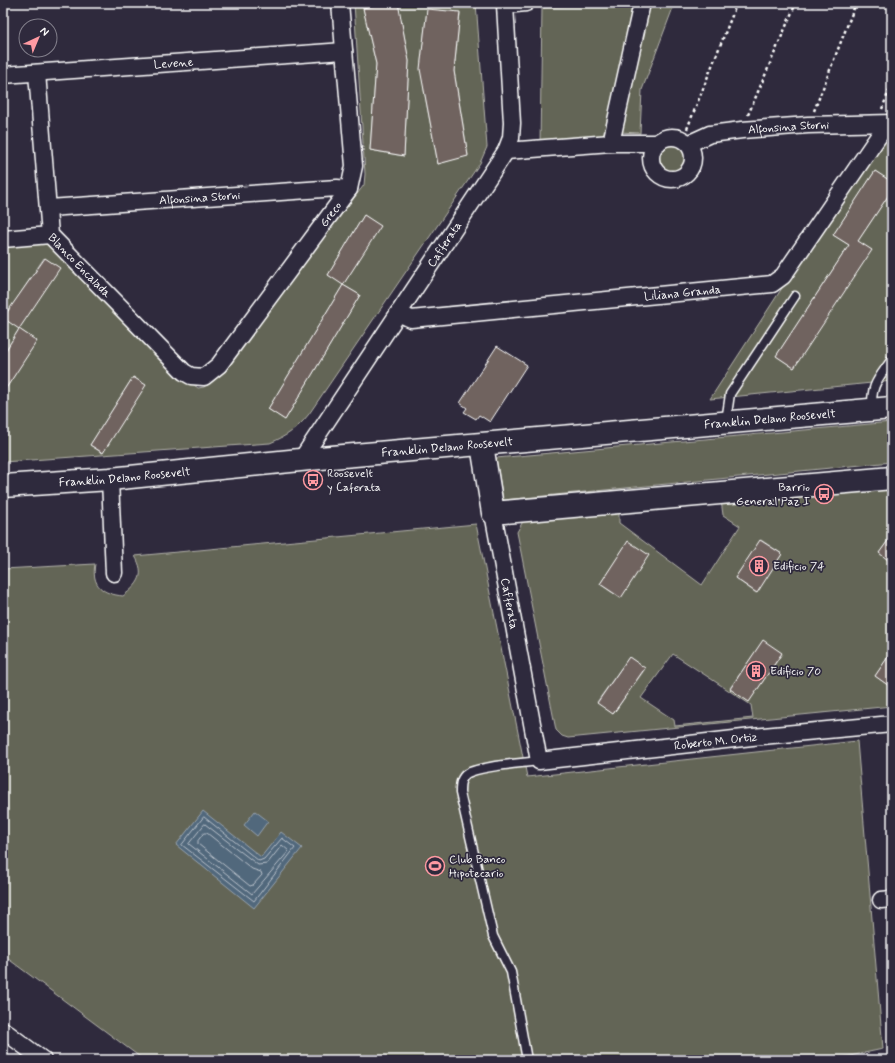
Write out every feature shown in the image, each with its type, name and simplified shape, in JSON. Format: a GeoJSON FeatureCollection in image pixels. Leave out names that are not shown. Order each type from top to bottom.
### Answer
{"type":"FeatureCollection","features":[{"type":"Feature","properties":{"kind":"street","name":"Greco"},"geometry":{"type":"LineString","coordinates":[[191,376],[204,377],[219,364],[349,189],[354,166],[340,3]]}},
{"type":"Feature","properties":{"kind":"street","name":"Cafferata"},"geometry":{"type":"LineString","coordinates":[[302,460],[506,151],[511,138],[512,123],[505,4],[526,3]]}},
{"type":"Feature","properties":{"kind":"street"},"geometry":{"type":"LineString","coordinates":[[611,142],[642,3]]}},
{"type":"Feature","properties":{"kind":"street","name":"Levene"},"geometry":{"type":"LineString","coordinates":[[3,75],[344,51]]}},
{"type":"Feature","properties":{"kind":"street","name":"Blanco Encalada"},"geometry":{"type":"LineString","coordinates":[[37,73],[50,208],[50,235],[184,372],[191,376]]}},
{"type":"Feature","properties":{"kind":"street","name":"Alfonsina Storni"},"geometry":{"type":"LineString","coordinates":[[506,151],[611,142],[658,143],[670,138],[683,142],[710,134],[742,130],[808,125],[885,123]]}},
{"type":"Feature","properties":{"kind":"street","name":"Liliana Granda"},"geometry":{"type":"LineString","coordinates":[[398,313],[411,319],[765,284],[778,281],[784,276],[885,123]]}},
{"type":"Feature","properties":{"kind":"street"},"geometry":{"type":"LineString","coordinates":[[658,143],[651,154],[653,167],[661,176],[674,179],[680,178],[690,169],[693,156],[683,142]]}},
{"type":"Feature","properties":{"kind":"street","name":"Alfonsina Storni"},"geometry":{"type":"LineString","coordinates":[[50,208],[337,188],[349,189]]}},
{"type":"Feature","properties":{"kind":"street"},"geometry":{"type":"LineString","coordinates":[[3,239],[50,235]]}},
{"type":"Feature","properties":{"kind":"street","name":"Franklin Delano Roosevelt"},"geometry":{"type":"LineString","coordinates":[[3,486],[110,479],[302,460],[883,409]]}},
{"type":"Feature","properties":{"kind":"street","name":"Cafferata"},"geometry":{"type":"LineString","coordinates":[[482,445],[493,513],[539,762]]}},
{"type":"Feature","properties":{"kind":"street"},"geometry":{"type":"LineString","coordinates":[[493,513],[892,478]]}},
{"type":"Feature","properties":{"kind":"street"},"geometry":{"type":"LineString","coordinates":[[110,479],[114,573]]}},
{"type":"Feature","properties":{"kind":"street","name":"Roberto M. Ortiz"},"geometry":{"type":"LineString","coordinates":[[539,762],[752,737],[892,724]]}},
{"type":"Feature","properties":{"kind":"street"},"geometry":{"type":"LineString","coordinates":[[3,1030],[43,1060]]}},
{"type":"Feature","properties":{"kind":"lane"},"geometry":{"type":"LineString","coordinates":[[726,423],[730,394],[795,296]]}},
{"type":"Feature","properties":{"kind":"lane"},"geometry":{"type":"LineString","coordinates":[[883,409],[871,397],[872,389],[892,359]]}},
{"type":"Feature","properties":{"kind":"lane"},"geometry":{"type":"LineString","coordinates":[[527,1060],[511,972],[494,936],[460,793],[460,784],[465,776],[476,769],[539,762]]}},
{"type":"Feature","properties":{"kind":"path"},"geometry":{"type":"LineString","coordinates":[[683,142],[686,130],[737,3]]}},
{"type":"Feature","properties":{"kind":"path"},"geometry":{"type":"LineString","coordinates":[[742,130],[796,3]]}},
{"type":"Feature","properties":{"kind":"path"},"geometry":{"type":"LineString","coordinates":[[808,125],[856,3]]}},
{"type":"Feature","properties":{"kind":"path"},"geometry":{"type":"LineString","coordinates":[[885,123],[892,83]]}},
{"type":"Feature","properties":{"kind":"green space"},"geometry":{"type":"Polygon","coordinates":[[[354,3],[387,3],[363,8],[376,64],[370,150],[404,156],[409,61],[398,3],[476,3],[487,147],[480,163],[309,414],[296,428],[282,438],[270,443],[3,462],[3,393],[36,341],[19,329],[3,355],[3,241],[49,239],[186,379],[198,388],[204,387],[213,381],[364,185],[365,174],[354,3]],[[427,9],[421,61],[424,90],[438,164],[468,155],[454,71],[460,13],[427,9]],[[364,215],[328,275],[343,284],[380,226],[364,215]],[[44,258],[4,318],[59,268],[44,258]],[[343,285],[268,409],[285,420],[360,295],[343,285]],[[133,377],[90,445],[102,453],[145,385],[133,377]]]}},
{"type":"Feature","properties":{"kind":"green space"},"geometry":{"type":"Polygon","coordinates":[[[591,3],[639,3],[608,137],[540,145],[542,8],[591,3]]]}},
{"type":"Feature","properties":{"kind":"green space"},"geometry":{"type":"Polygon","coordinates":[[[646,3],[674,5],[642,90],[640,133],[619,132],[646,3]]]}},
{"type":"Feature","properties":{"kind":"green space"},"geometry":{"type":"Polygon","coordinates":[[[892,131],[892,182],[875,171],[833,235],[849,245],[776,356],[794,368],[858,241],[892,190],[892,381],[710,399],[784,285],[886,135],[892,131]]]}},
{"type":"Feature","properties":{"kind":"green space"},"geometry":{"type":"Polygon","coordinates":[[[672,141],[678,142],[684,146],[688,152],[688,164],[684,170],[678,174],[672,175],[666,174],[660,170],[656,164],[655,158],[656,152],[660,146],[666,142],[672,141]]]}},
{"type":"Feature","properties":{"kind":"green space"},"geometry":{"type":"Polygon","coordinates":[[[892,422],[892,462],[503,500],[496,458],[892,422]]]}},
{"type":"Feature","properties":{"kind":"green space"},"geometry":{"type":"Polygon","coordinates":[[[892,485],[892,535],[879,553],[892,563],[892,651],[875,676],[892,688],[892,706],[568,738],[562,736],[556,730],[517,532],[526,516],[892,485]],[[721,500],[619,509],[619,523],[702,585],[740,526],[723,515],[721,500]],[[761,540],[735,578],[756,593],[782,554],[761,540]],[[628,542],[600,584],[621,598],[628,542]],[[763,641],[730,688],[749,701],[782,654],[763,641]],[[673,654],[641,698],[674,720],[675,726],[753,718],[751,705],[673,654]],[[629,657],[597,702],[613,714],[645,669],[629,657]]]}},
{"type":"Feature","properties":{"kind":"green space","name":"Club Banco Hipotecario"},"geometry":{"type":"Polygon","coordinates":[[[476,524],[527,777],[857,741],[883,1049],[831,1060],[144,1060],[3,955],[3,569],[95,564],[95,578],[100,588],[104,591],[123,596],[137,583],[139,579],[140,569],[135,556],[476,524]]]}},
{"type":"Feature","properties":{"kind":"water"},"geometry":{"type":"Polygon","coordinates":[[[203,811],[261,857],[281,832],[302,848],[254,908],[176,845],[203,811]]]}},
{"type":"Feature","properties":{"kind":"water"},"geometry":{"type":"Polygon","coordinates":[[[255,811],[268,821],[257,836],[244,825],[255,811]]]}},
{"type":"Feature","properties":{"kind":"building"},"geometry":{"type":"Polygon","coordinates":[[[387,3],[398,3],[409,61],[404,156],[370,150],[376,64],[363,8],[387,3]]]}},
{"type":"Feature","properties":{"kind":"building"},"geometry":{"type":"Polygon","coordinates":[[[427,9],[460,12],[454,71],[468,156],[438,164],[420,69],[427,9]]]}},
{"type":"Feature","properties":{"kind":"building"},"geometry":{"type":"Polygon","coordinates":[[[875,171],[892,182],[892,190],[858,241],[872,250],[794,368],[776,356],[849,245],[833,235],[875,171]]]}},
{"type":"Feature","properties":{"kind":"building"},"geometry":{"type":"Polygon","coordinates":[[[364,215],[381,226],[343,285],[328,275],[364,215]]]}},
{"type":"Feature","properties":{"kind":"building"},"geometry":{"type":"Polygon","coordinates":[[[45,258],[60,268],[19,329],[3,318],[45,258]]]}},
{"type":"Feature","properties":{"kind":"building"},"geometry":{"type":"Polygon","coordinates":[[[343,285],[360,295],[285,420],[268,409],[343,285]]]}},
{"type":"Feature","properties":{"kind":"building"},"geometry":{"type":"Polygon","coordinates":[[[19,329],[37,341],[3,393],[3,355],[19,329]]]}},
{"type":"Feature","properties":{"kind":"building"},"geometry":{"type":"Polygon","coordinates":[[[497,346],[527,365],[490,422],[479,415],[476,419],[464,412],[467,408],[460,403],[497,346]]]}},
{"type":"Feature","properties":{"kind":"building"},"geometry":{"type":"Polygon","coordinates":[[[133,377],[146,385],[103,453],[90,445],[133,377]]]}},
{"type":"Feature","properties":{"kind":"building"},"geometry":{"type":"Polygon","coordinates":[[[892,535],[892,563],[879,553],[892,535]]]}},
{"type":"Feature","properties":{"kind":"building","name":"Edificio 74"},"geometry":{"type":"Polygon","coordinates":[[[760,540],[782,554],[757,593],[735,578],[760,540]]]}},
{"type":"Feature","properties":{"kind":"building"},"geometry":{"type":"Polygon","coordinates":[[[628,541],[649,555],[621,598],[600,584],[628,541]]]}},
{"type":"Feature","properties":{"kind":"building","name":"Edificio 70"},"geometry":{"type":"Polygon","coordinates":[[[763,640],[782,653],[749,702],[730,689],[763,640]]]}},
{"type":"Feature","properties":{"kind":"building"},"geometry":{"type":"Polygon","coordinates":[[[892,651],[892,688],[875,676],[892,651]]]}},
{"type":"Feature","properties":{"kind":"building"},"geometry":{"type":"Polygon","coordinates":[[[629,657],[645,668],[613,714],[597,703],[629,657]]]}},
{"type":"Feature","properties":{"kind":"place","name":"Roosevelt y Caferata"},"geometry":{"type":"Point","coordinates":[313,480]}},
{"type":"Feature","properties":{"kind":"place","name":"Barrio General Paz I"},"geometry":{"type":"Point","coordinates":[824,494]}},
{"type":"Feature","properties":{"kind":"place","name":"Edificio 74"},"geometry":{"type":"Point","coordinates":[759,566]}},
{"type":"Feature","properties":{"kind":"place","name":"Edificio 70"},"geometry":{"type":"Point","coordinates":[756,671]}},
{"type":"Feature","properties":{"kind":"place","name":"Club Banco Hipotecario"},"geometry":{"type":"Point","coordinates":[435,866]}}]}
